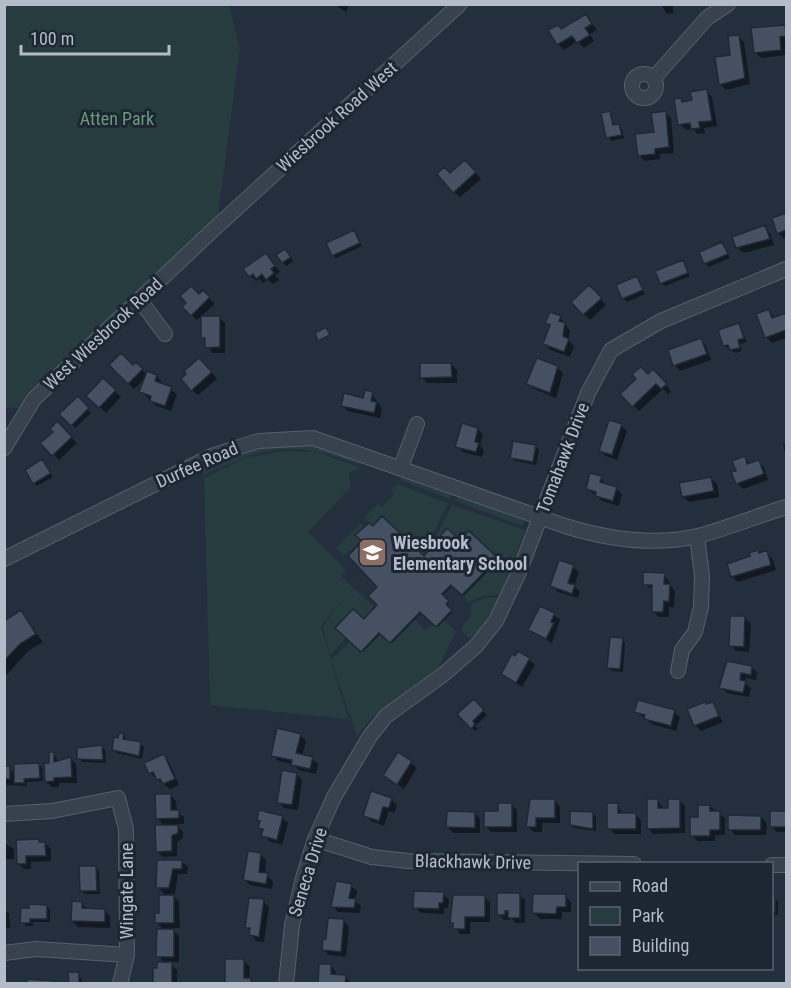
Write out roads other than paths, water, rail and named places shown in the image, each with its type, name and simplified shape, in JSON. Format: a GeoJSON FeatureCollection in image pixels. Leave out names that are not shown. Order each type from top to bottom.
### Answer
{"type":"FeatureCollection","features":[{"type":"Feature","properties":{"kind":"street","name":"Wiesbrook Road West"},"geometry":{"type":"LineString","coordinates":[[213,229],[460,4]]}},
{"type":"Feature","properties":{"kind":"street"},"geometry":{"type":"LineString","coordinates":[[654,78],[707,18],[728,4]]}},
{"type":"Feature","properties":{"kind":"street","name":"West Wiesbrook Road"},"geometry":{"type":"LineString","coordinates":[[4,448],[34,399],[213,229]]}},
{"type":"Feature","properties":{"kind":"street","name":"Tomahawk Drive"},"geometry":{"type":"LineString","coordinates":[[369,736],[386,716],[444,674],[476,646],[490,629],[519,572],[588,393],[611,350],[661,321],[786,268]]}},
{"type":"Feature","properties":{"kind":"street"},"geometry":{"type":"LineString","coordinates":[[139,299],[165,334]]}},
{"type":"Feature","properties":{"kind":"street"},"geometry":{"type":"LineString","coordinates":[[401,467],[417,424]]}},
{"type":"Feature","properties":{"kind":"street","name":"Durfee Road"},"geometry":{"type":"LineString","coordinates":[[4,559],[214,455],[258,441],[313,438],[604,536],[649,540],[697,536],[786,507]]}},
{"type":"Feature","properties":{"kind":"street"},"geometry":{"type":"LineString","coordinates":[[678,670],[682,650],[695,632],[701,607],[702,576],[697,536]]}},
{"type":"Feature","properties":{"kind":"street","name":"Seneca Drive"},"geometry":{"type":"LineString","coordinates":[[286,984],[292,925],[315,839],[334,797],[369,736]]}},
{"type":"Feature","properties":{"kind":"street","name":"Wingate Lane"},"geometry":{"type":"LineString","coordinates":[[4,814],[52,811],[118,798],[126,829],[127,955],[120,984]]}},
{"type":"Feature","properties":{"kind":"street","name":"Blackhawk Drive"},"geometry":{"type":"LineString","coordinates":[[315,839],[372,857],[408,861],[578,863]]}},
{"type":"Feature","properties":{"kind":"street"},"geometry":{"type":"LineString","coordinates":[[4,953],[36,949],[127,955]]}},
{"type":"Feature","properties":{"kind":"place","name":"Wiesbrook Elementary School"},"geometry":{"type":"Point","coordinates":[372,553]}},
{"type":"Feature","properties":{"kind":"park label","name":"Atten Park"},"geometry":{"type":"Point","coordinates":[117,119]}}]}
